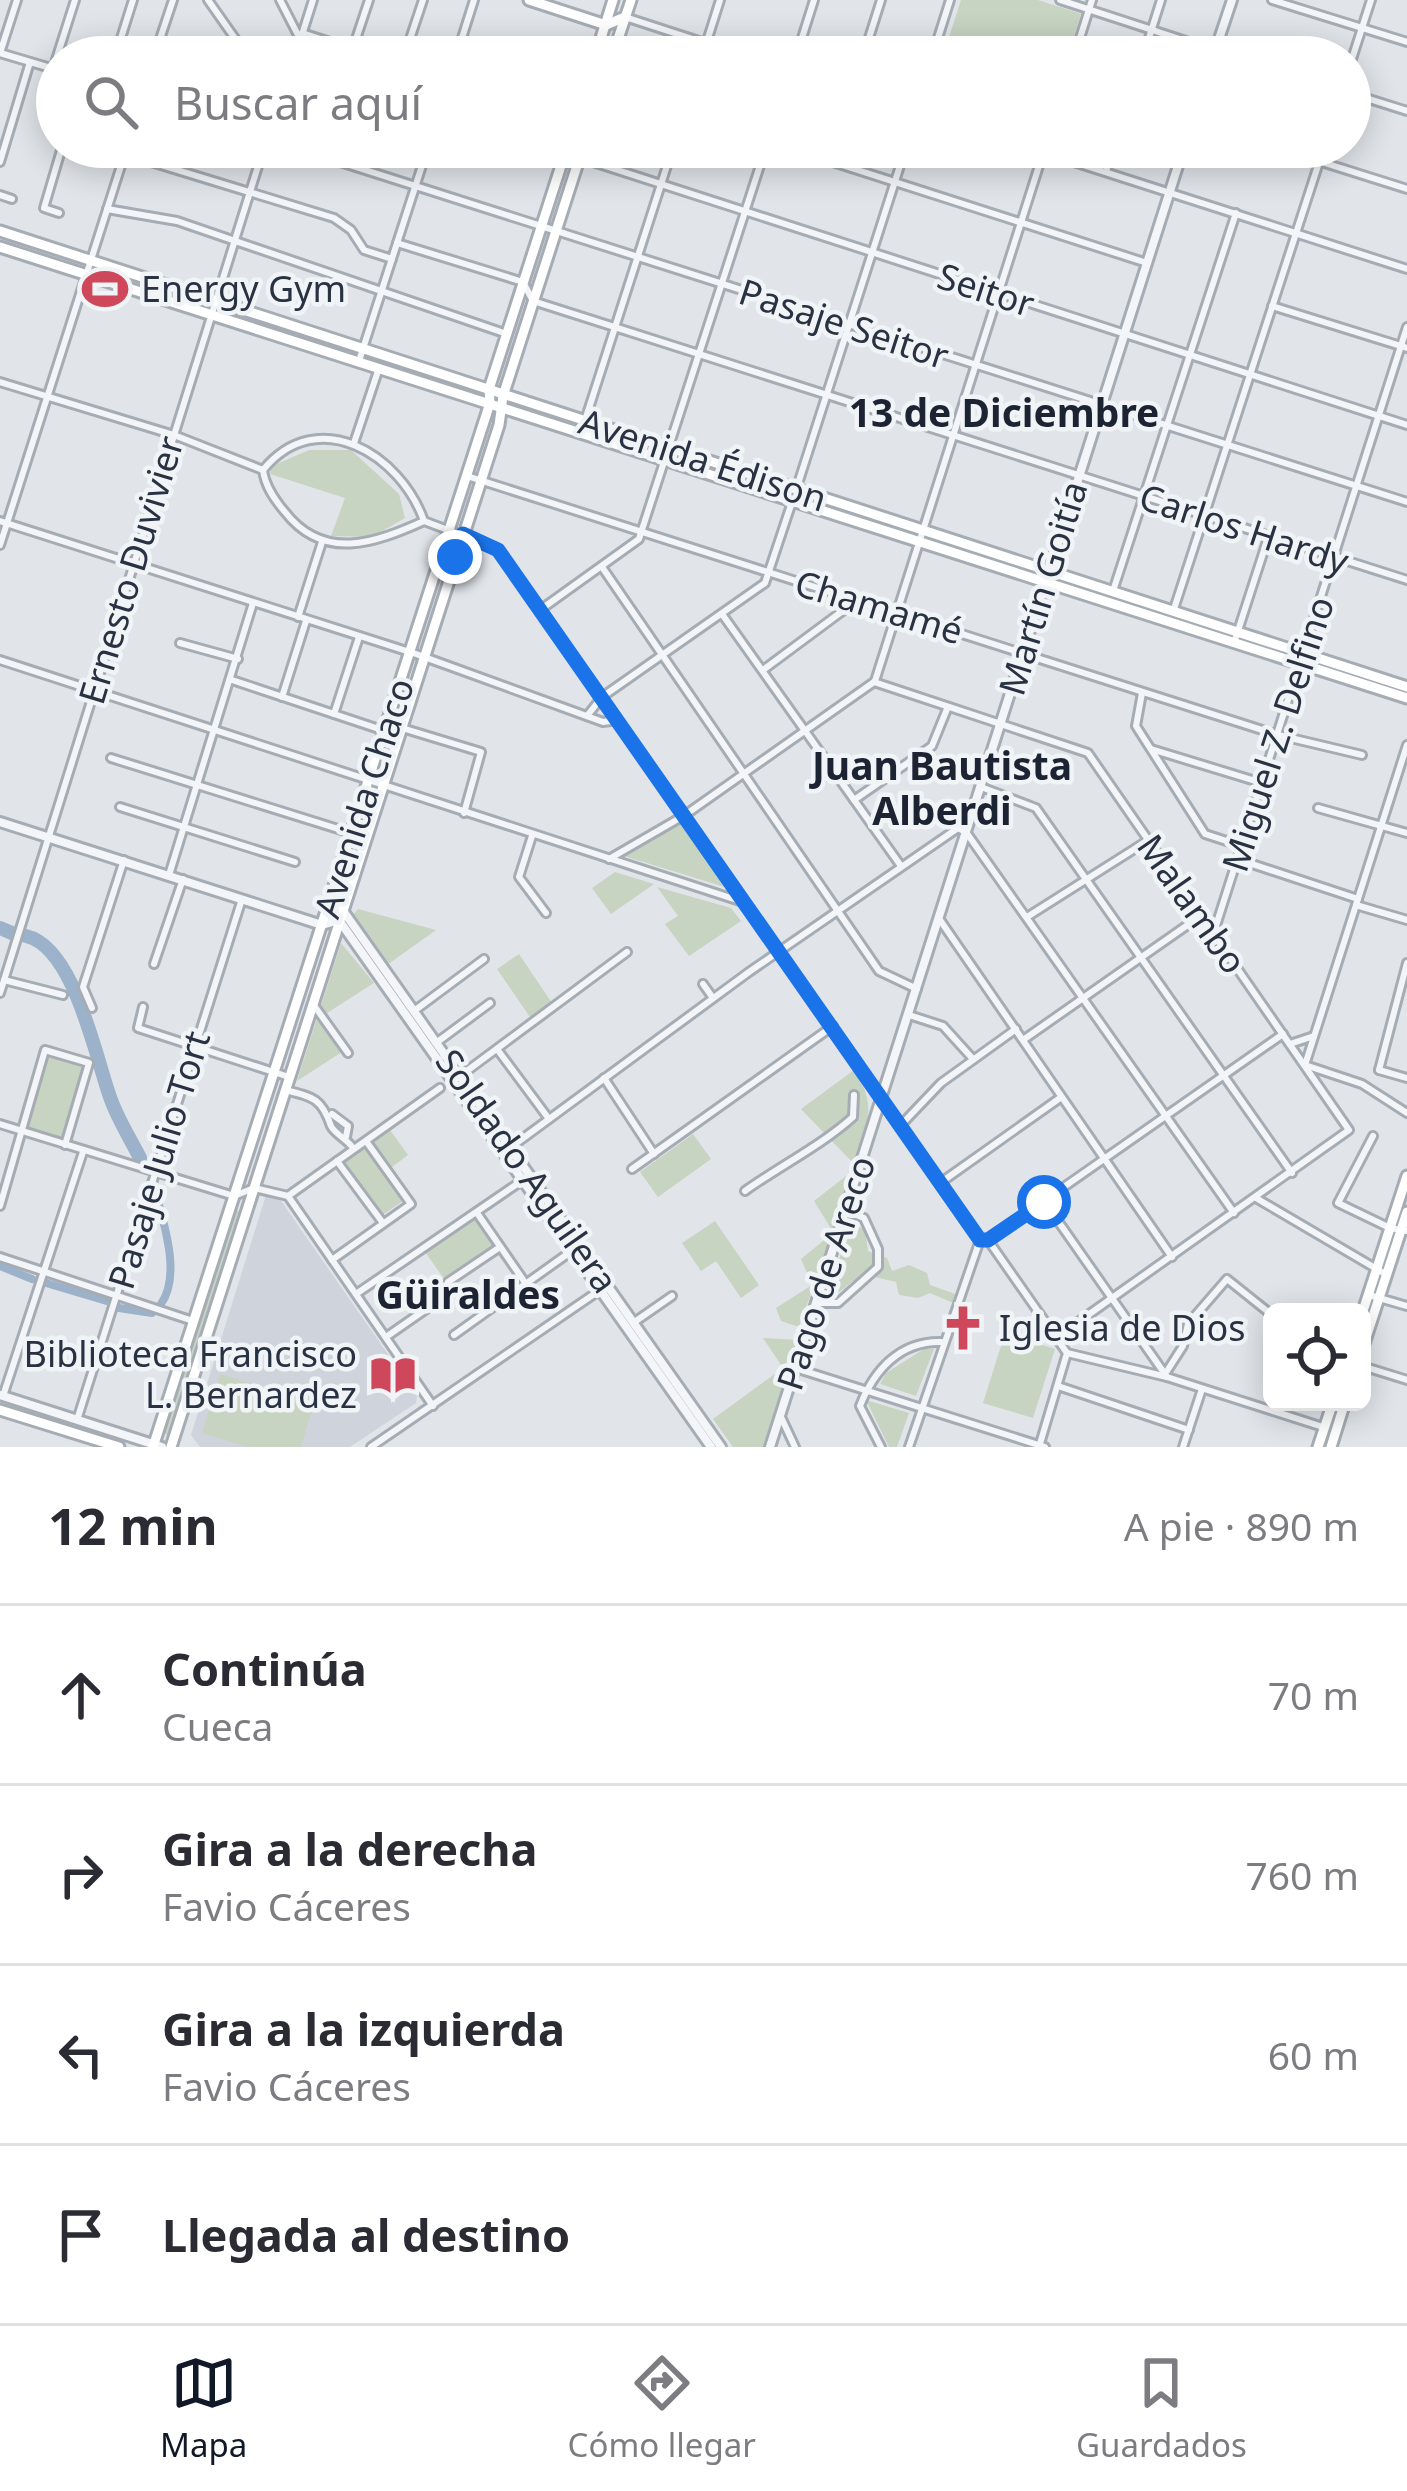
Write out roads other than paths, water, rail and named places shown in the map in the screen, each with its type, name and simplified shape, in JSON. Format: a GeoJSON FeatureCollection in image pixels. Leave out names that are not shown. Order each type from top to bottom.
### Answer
{"type":"FeatureCollection","features":[{"type":"Feature","properties":{"kind":"main road"},"geometry":{"type":"LineString","coordinates":[[529,0],[606,26],[625,17]]}},
{"type":"Feature","properties":{"kind":"main road"},"geometry":{"type":"LineString","coordinates":[[602,36],[614,0]]}},
{"type":"Feature","properties":{"kind":"main road"},"geometry":{"type":"LineString","coordinates":[[614,0],[625,17]]}},
{"type":"Feature","properties":{"kind":"main road"},"geometry":{"type":"LineString","coordinates":[[619,36],[631,0]]}},
{"type":"Feature","properties":{"kind":"main road","name":"Avenida Chaco"},"geometry":{"type":"LineString","coordinates":[[160,1446],[193,1321],[411,652],[560,168]]}},
{"type":"Feature","properties":{"kind":"main road","name":"Avenida Chaco"},"geometry":{"type":"LineString","coordinates":[[160,1446],[254,1188],[576,168]]}},
{"type":"Feature","properties":{"kind":"main road","name":"Avenida Édison"},"geometry":{"type":"LineString","coordinates":[[0,231],[489,389],[503,401],[665,460],[794,495]]}},
{"type":"Feature","properties":{"kind":"main road","name":"Avenida Édison"},"geometry":{"type":"LineString","coordinates":[[0,247],[490,403],[503,401]]}},
{"type":"Feature","properties":{"kind":"main road","name":"Avenida Édison"},"geometry":{"type":"LineString","coordinates":[[583,428],[667,448],[1045,584],[1174,610],[1407,698]]}},
{"type":"Feature","properties":{"kind":"main road","name":"Avenida Édison"},"geometry":{"type":"LineString","coordinates":[[919,536],[1048,571],[1234,643],[1407,687]]}},
{"type":"Feature","properties":{"kind":"main road"},"geometry":{"type":"LineString","coordinates":[[1399,1230],[1407,1176]]}},
{"type":"Feature","properties":{"kind":"main road"},"geometry":{"type":"LineString","coordinates":[[1371,1310],[1407,1212]]}},
{"type":"Feature","properties":{"kind":"main road"},"geometry":{"type":"LineString","coordinates":[[1369,1303],[1374,1296]]}},
{"type":"Feature","properties":{"kind":"main road"},"geometry":{"type":"LineString","coordinates":[[0,1410],[119,1447]]}},
{"type":"Feature","properties":{"kind":"main road"},"geometry":{"type":"LineString","coordinates":[[1330,1447],[1332,1411]]}},
{"type":"Feature","properties":{"kind":"main road"},"geometry":{"type":"LineString","coordinates":[[1318,1447],[1340,1411]]}},
{"type":"Feature","properties":{"kind":"street"},"geometry":{"type":"LineString","coordinates":[[17,0],[0,53],[36,64]]}},
{"type":"Feature","properties":{"kind":"street"},"geometry":{"type":"LineString","coordinates":[[65,36],[75,0]]}},
{"type":"Feature","properties":{"kind":"street"},"geometry":{"type":"LineString","coordinates":[[122,36],[133,0]]}},
{"type":"Feature","properties":{"kind":"street"},"geometry":{"type":"LineString","coordinates":[[161,36],[172,0]]}},
{"type":"Feature","properties":{"kind":"street"},"geometry":{"type":"LineString","coordinates":[[208,0],[233,36]]}},
{"type":"Feature","properties":{"kind":"street"},"geometry":{"type":"LineString","coordinates":[[280,0],[301,36]]}},
{"type":"Feature","properties":{"kind":"street"},"geometry":{"type":"LineString","coordinates":[[301,36],[313,0]]}},
{"type":"Feature","properties":{"kind":"street"},"geometry":{"type":"LineString","coordinates":[[357,36],[369,0]]}},
{"type":"Feature","properties":{"kind":"street"},"geometry":{"type":"LineString","coordinates":[[411,36],[423,0]]}},
{"type":"Feature","properties":{"kind":"street"},"geometry":{"type":"LineString","coordinates":[[463,36],[474,0]]}},
{"type":"Feature","properties":{"kind":"street"},"geometry":{"type":"LineString","coordinates":[[709,36],[720,0]]}},
{"type":"Feature","properties":{"kind":"street"},"geometry":{"type":"LineString","coordinates":[[803,36],[814,0]]}},
{"type":"Feature","properties":{"kind":"street"},"geometry":{"type":"LineString","coordinates":[[870,36],[881,0]]}},
{"type":"Feature","properties":{"kind":"street"},"geometry":{"type":"LineString","coordinates":[[938,36],[950,0]]}},
{"type":"Feature","properties":{"kind":"street"},"geometry":{"type":"LineString","coordinates":[[1060,0],[1168,36]]}},
{"type":"Feature","properties":{"kind":"street"},"geometry":{"type":"LineString","coordinates":[[1081,36],[1092,0]]}},
{"type":"Feature","properties":{"kind":"street"},"geometry":{"type":"LineString","coordinates":[[1150,36],[1161,0]]}},
{"type":"Feature","properties":{"kind":"street"},"geometry":{"type":"LineString","coordinates":[[1220,36],[1232,0]]}},
{"type":"Feature","properties":{"kind":"street"},"geometry":{"type":"LineString","coordinates":[[1273,0],[1407,43]]}},
{"type":"Feature","properties":{"kind":"street"},"geometry":{"type":"LineString","coordinates":[[1360,36],[1371,0]]}},
{"type":"Feature","properties":{"kind":"street"},"geometry":{"type":"LineString","coordinates":[[625,17],[682,36]]}},
{"type":"Feature","properties":{"kind":"street"},"geometry":{"type":"LineString","coordinates":[[0,162],[30,62]]}},
{"type":"Feature","properties":{"kind":"street"},"geometry":{"type":"LineString","coordinates":[[1371,100],[1407,111]]}},
{"type":"Feature","properties":{"kind":"street"},"geometry":{"type":"LineString","coordinates":[[56,168],[44,208],[59,213]]}},
{"type":"Feature","properties":{"kind":"street"},"geometry":{"type":"LineString","coordinates":[[0,544],[3,522],[120,168]]}},
{"type":"Feature","properties":{"kind":"street"},"geometry":{"type":"LineString","coordinates":[[177,168],[334,218],[351,230],[364,250],[392,259]]}},
{"type":"Feature","properties":{"kind":"street","name":"Ernesto Duvivier"},"geometry":{"type":"LineString","coordinates":[[0,993],[258,168]]}},
{"type":"Feature","properties":{"kind":"street"},"geometry":{"type":"LineString","coordinates":[[359,168],[556,230]]}},
{"type":"Feature","properties":{"kind":"street"},"geometry":{"type":"LineString","coordinates":[[359,361],[422,168]]}},
{"type":"Feature","properties":{"kind":"street","name":"Seitor"},"geometry":{"type":"LineString","coordinates":[[619,168],[871,254],[1407,424]]}},
{"type":"Feature","properties":{"kind":"street"},"geometry":{"type":"LineString","coordinates":[[583,428],[666,168]]}},
{"type":"Feature","properties":{"kind":"street"},"geometry":{"type":"LineString","coordinates":[[540,610],[602,567],[643,530],[759,168]]}},
{"type":"Feature","properties":{"kind":"street"},"geometry":{"type":"LineString","coordinates":[[851,168],[1147,262]]}},
{"type":"Feature","properties":{"kind":"street"},"geometry":{"type":"LineString","coordinates":[[587,716],[602,697],[765,583],[899,168]]}},
{"type":"Feature","properties":{"kind":"street"},"geometry":{"type":"LineString","coordinates":[[607,860],[685,815],[874,682],[1038,168]]}},
{"type":"Feature","properties":{"kind":"street"},"geometry":{"type":"LineString","coordinates":[[1097,168],[1407,269]]}},
{"type":"Feature","properties":{"kind":"street","name":"Martín Goitía"},"geometry":{"type":"LineString","coordinates":[[882,1098],[1177,168]]}},
{"type":"Feature","properties":{"kind":"street"},"geometry":{"type":"LineString","coordinates":[[1170,622],[1317,168]]}},
{"type":"Feature","properties":{"kind":"street"},"geometry":{"type":"LineString","coordinates":[[1339,168],[1407,189]]}},
{"type":"Feature","properties":{"kind":"street"},"geometry":{"type":"LineString","coordinates":[[0,195],[13,199]]}},
{"type":"Feature","properties":{"kind":"street"},"geometry":{"type":"LineString","coordinates":[[107,209],[177,221],[382,287],[392,298],[507,334]]}},
{"type":"Feature","properties":{"kind":"street"},"geometry":{"type":"LineString","coordinates":[[1111,597],[1236,213]]}},
{"type":"Feature","properties":{"kind":"street","name":"Pasaje Seitor"},"geometry":{"type":"LineString","coordinates":[[556,230],[1407,502]]}},
{"type":"Feature","properties":{"kind":"street"},"geometry":{"type":"LineString","coordinates":[[397,243],[523,282],[533,301]]}},
{"type":"Feature","properties":{"kind":"street","name":"Carlos Hardy"},"geometry":{"type":"LineString","coordinates":[[533,301],[1407,580]]}},
{"type":"Feature","properties":{"kind":"street"},"geometry":{"type":"LineString","coordinates":[[1272,306],[1404,347]]}},
{"type":"Feature","properties":{"kind":"street","name":"Miguel Z. Delfino"},"geometry":{"type":"LineString","coordinates":[[1213,934],[1407,327]]}},
{"type":"Feature","properties":{"kind":"street"},"geometry":{"type":"LineString","coordinates":[[354,443],[379,368]]}},
{"type":"Feature","properties":{"kind":"street"},"geometry":{"type":"LineString","coordinates":[[0,382],[174,435],[263,470],[286,514],[322,542],[365,545],[424,521]]}},
{"type":"Feature","properties":{"kind":"street"},"geometry":{"type":"LineString","coordinates":[[263,470],[285,451],[314,441],[354,443],[398,471],[424,521],[498,550],[940,1183],[1067,1353],[1167,1374],[1330,1430]]}},
{"type":"Feature","properties":{"kind":"street","name":"Chamamé"},"geometry":{"type":"LineString","coordinates":[[466,476],[1278,735],[1362,755]]}},
{"type":"Feature","properties":{"kind":"street"},"geometry":{"type":"LineString","coordinates":[[3,522],[411,652],[587,716],[618,720]]}},
{"type":"Feature","properties":{"kind":"street"},"geometry":{"type":"LineString","coordinates":[[1234,643],[1268,538]]}},
{"type":"Feature","properties":{"kind":"street"},"geometry":{"type":"LineString","coordinates":[[282,698],[322,542]]}},
{"type":"Feature","properties":{"kind":"street"},"geometry":{"type":"LineString","coordinates":[[602,567],[841,909],[879,971],[917,989]]}},
{"type":"Feature","properties":{"kind":"street"},"geometry":{"type":"LineString","coordinates":[[762,670],[856,601]]}},
{"type":"Feature","properties":{"kind":"street"},"geometry":{"type":"LineString","coordinates":[[169,874],[253,602]]}},
{"type":"Feature","properties":{"kind":"street"},"geometry":{"type":"LineString","coordinates":[[722,614],[901,867]]}},
{"type":"Feature","properties":{"kind":"street"},"geometry":{"type":"LineString","coordinates":[[334,714],[359,636]]}},
{"type":"Feature","properties":{"kind":"street"},"geometry":{"type":"LineString","coordinates":[[180,643],[238,659]]}},
{"type":"Feature","properties":{"kind":"street"},"geometry":{"type":"LineString","coordinates":[[0,660],[747,904]]}},
{"type":"Feature","properties":{"kind":"street"},"geometry":{"type":"LineString","coordinates":[[232,680],[385,731]]}},
{"type":"Feature","properties":{"kind":"street","name":"Malambo"},"geometry":{"type":"LineString","coordinates":[[874,682],[1088,753],[1349,1130],[1292,1173]]}},
{"type":"Feature","properties":{"kind":"street"},"geometry":{"type":"LineString","coordinates":[[1142,691],[1136,726],[1150,748],[1205,833],[1241,846]]}},
{"type":"Feature","properties":{"kind":"street"},"geometry":{"type":"LineString","coordinates":[[854,800],[932,746],[947,708]]}},
{"type":"Feature","properties":{"kind":"street"},"geometry":{"type":"LineString","coordinates":[[402,728],[482,752],[464,813]]}},
{"type":"Feature","properties":{"kind":"street"},"geometry":{"type":"LineString","coordinates":[[1407,745],[1305,1065],[1362,1084],[1407,1112]]}},
{"type":"Feature","properties":{"kind":"street"},"geometry":{"type":"LineString","coordinates":[[1150,748],[1262,783]]}},
{"type":"Feature","properties":{"kind":"street"},"geometry":{"type":"LineString","coordinates":[[111,758],[351,833]]}},
{"type":"Feature","properties":{"kind":"street"},"geometry":{"type":"LineString","coordinates":[[981,787],[1036,808],[1292,1173],[1057,1337]]}},
{"type":"Feature","properties":{"kind":"street"},"geometry":{"type":"LineString","coordinates":[[120,807],[295,862]]}},
{"type":"Feature","properties":{"kind":"street"},"geometry":{"type":"LineString","coordinates":[[1318,808],[1407,833]]}},
{"type":"Feature","properties":{"kind":"street"},"geometry":{"type":"LineString","coordinates":[[0,822],[322,925],[341,914]]}},
{"type":"Feature","properties":{"kind":"street"},"geometry":{"type":"LineString","coordinates":[[507,1149],[958,828],[966,832],[1027,917],[1234,1213]]}},
{"type":"Feature","properties":{"kind":"street"},"geometry":{"type":"LineString","coordinates":[[532,836],[519,877],[546,913]]}},
{"type":"Feature","properties":{"kind":"street"},"geometry":{"type":"LineString","coordinates":[[1027,917],[1147,842]]}},
{"type":"Feature","properties":{"kind":"street"},"geometry":{"type":"LineString","coordinates":[[1237,859],[1407,920]]}},
{"type":"Feature","properties":{"kind":"street"},"geometry":{"type":"LineString","coordinates":[[92,1008],[83,987],[124,860]]}},
{"type":"Feature","properties":{"kind":"street"},"geometry":{"type":"LineString","coordinates":[[154,964],[183,879]]}},
{"type":"Feature","properties":{"kind":"street","name":"Pasaje Julio Tort"},"geometry":{"type":"LineString","coordinates":[[77,1420],[159,1174],[194,1044],[242,899]]}},
{"type":"Feature","properties":{"kind":"street","name":"Soldado Aguilera"},"geometry":{"type":"LineString","coordinates":[[331,901],[414,1011],[456,1078]]}},
{"type":"Feature","properties":{"kind":"street","name":"Soldado Aguilera"},"geometry":{"type":"LineString","coordinates":[[341,914],[711,1447]]}},
{"type":"Feature","properties":{"kind":"street"},"geometry":{"type":"LineString","coordinates":[[1023,1040],[1199,917]]}},
{"type":"Feature","properties":{"kind":"street"},"geometry":{"type":"LineString","coordinates":[[940,920],[1172,1256]]}},
{"type":"Feature","properties":{"kind":"street"},"geometry":{"type":"LineString","coordinates":[[456,1078],[627,952]]}},
{"type":"Feature","properties":{"kind":"street"},"geometry":{"type":"LineString","coordinates":[[414,1011],[484,959]]}},
{"type":"Feature","properties":{"kind":"street"},"geometry":{"type":"LineString","coordinates":[[1362,1084],[1379,1070],[1407,963]]}},
{"type":"Feature","properties":{"kind":"street"},"geometry":{"type":"LineString","coordinates":[[2,980],[63,995]]}},
{"type":"Feature","properties":{"kind":"street"},"geometry":{"type":"LineString","coordinates":[[703,984],[713,998]]}},
{"type":"Feature","properties":{"kind":"street"},"geometry":{"type":"LineString","coordinates":[[436,1043],[490,1003]]}},
{"type":"Feature","properties":{"kind":"street"},"geometry":{"type":"LineString","coordinates":[[313,1004],[348,1053]]}},
{"type":"Feature","properties":{"kind":"street"},"geometry":{"type":"LineString","coordinates":[[143,1007],[138,1028],[289,1077]]}},
{"type":"Feature","properties":{"kind":"street"},"geometry":{"type":"LineString","coordinates":[[909,1015],[943,1025],[972,1058]]}},
{"type":"Feature","properties":{"kind":"street"},"geometry":{"type":"LineString","coordinates":[[632,1168],[832,1026]]}},
{"type":"Feature","properties":{"kind":"street"},"geometry":{"type":"LineString","coordinates":[[901,1125],[972,1058],[1016,1030]]}},
{"type":"Feature","properties":{"kind":"street"},"geometry":{"type":"LineString","coordinates":[[909,1447],[942,1342],[984,1240],[1283,1034]]}},
{"type":"Feature","properties":{"kind":"street"},"geometry":{"type":"LineString","coordinates":[[1290,1044],[1314,1036]]}},
{"type":"Feature","properties":{"kind":"street"},"geometry":{"type":"LineString","coordinates":[[497,1048],[549,1118]]}},
{"type":"Feature","properties":{"kind":"street"},"geometry":{"type":"LineString","coordinates":[[0,1206],[45,1050],[89,1063],[65,1145]]}},
{"type":"Feature","properties":{"kind":"street"},"geometry":{"type":"LineString","coordinates":[[1379,1070],[1407,1078]]}},
{"type":"Feature","properties":{"kind":"street"},"geometry":{"type":"LineString","coordinates":[[604,1078],[654,1154]]}},
{"type":"Feature","properties":{"kind":"street"},"geometry":{"type":"LineString","coordinates":[[288,1196],[440,1088]]}},
{"type":"Feature","properties":{"kind":"street"},"geometry":{"type":"LineString","coordinates":[[285,1090],[311,1096],[332,1114],[335,1132],[346,1137],[354,1149]]}},
{"type":"Feature","properties":{"kind":"street"},"geometry":{"type":"LineString","coordinates":[[745,1191],[814,1141],[832,1136],[853,1117],[854,1095]]}},
{"type":"Feature","properties":{"kind":"street","name":"Pago de Areco"},"geometry":{"type":"LineString","coordinates":[[770,1447],[882,1098]]}},
{"type":"Feature","properties":{"kind":"street"},"geometry":{"type":"LineString","coordinates":[[940,1183],[1060,1098]]}},
{"type":"Feature","properties":{"kind":"street"},"geometry":{"type":"LineString","coordinates":[[0,1124],[234,1196],[254,1188],[288,1196],[434,1406]]}},
{"type":"Feature","properties":{"kind":"street"},"geometry":{"type":"LineString","coordinates":[[1373,1136],[1338,1203],[1399,1230]]}},
{"type":"Feature","properties":{"kind":"street"},"geometry":{"type":"LineString","coordinates":[[332,1260],[411,1204],[366,1141]]}},
{"type":"Feature","properties":{"kind":"street","name":"Soldado Aguilera"},"geometry":{"type":"LineString","coordinates":[[507,1149],[523,1180],[721,1447]]}},
{"type":"Feature","properties":{"kind":"street"},"geometry":{"type":"LineString","coordinates":[[83,1151],[2,1396],[160,1446]]}},
{"type":"Feature","properties":{"kind":"street"},"geometry":{"type":"LineString","coordinates":[[337,1161],[383,1223]]}},
{"type":"Feature","properties":{"kind":"street"},"geometry":{"type":"LineString","coordinates":[[356,1294],[523,1180]]}},
{"type":"Feature","properties":{"kind":"street"},"geometry":{"type":"LineString","coordinates":[[1256,1198],[1381,1273]]}},
{"type":"Feature","properties":{"kind":"street"},"geometry":{"type":"LineString","coordinates":[[1044,1202],[1167,1374]]}},
{"type":"Feature","properties":{"kind":"street"},"geometry":{"type":"LineString","coordinates":[[817,1304],[838,1303],[878,1267],[878,1249],[864,1218],[849,1212]]}},
{"type":"Feature","properties":{"kind":"street"},"geometry":{"type":"LineString","coordinates":[[477,1213],[526,1284]]}},
{"type":"Feature","properties":{"kind":"street"},"geometry":{"type":"LineString","coordinates":[[448,1282],[500,1246]]}},
{"type":"Feature","properties":{"kind":"street"},"geometry":{"type":"LineString","coordinates":[[454,1335],[574,1250]]}},
{"type":"Feature","properties":{"kind":"street"},"geometry":{"type":"LineString","coordinates":[[0,1257],[193,1321]]}},
{"type":"Feature","properties":{"kind":"street"},"geometry":{"type":"LineString","coordinates":[[1167,1374],[1184,1346],[1188,1324],[1227,1280],[1263,1308]]}},
{"type":"Feature","properties":{"kind":"street"},"geometry":{"type":"LineString","coordinates":[[370,1447],[603,1287]]}},
{"type":"Feature","properties":{"kind":"street"},"geometry":{"type":"LineString","coordinates":[[633,1323],[672,1296]]}},
{"type":"Feature","properties":{"kind":"street"},"geometry":{"type":"LineString","coordinates":[[1374,1296],[1407,1306]]}},
{"type":"Feature","properties":{"kind":"street"},"geometry":{"type":"LineString","coordinates":[[386,1337],[432,1305]]}},
{"type":"Feature","properties":{"kind":"street"},"geometry":{"type":"LineString","coordinates":[[881,1447],[860,1406],[876,1369],[922,1342],[942,1342]]}},
{"type":"Feature","properties":{"kind":"street"},"geometry":{"type":"LineString","coordinates":[[795,1368],[1041,1446],[1067,1353]]}},
{"type":"Feature","properties":{"kind":"street"},"geometry":{"type":"LineString","coordinates":[[1371,1369],[1407,1380]]}},
{"type":"Feature","properties":{"kind":"street"},"geometry":{"type":"LineString","coordinates":[[1058,1386],[1189,1430]]}},
{"type":"Feature","properties":{"kind":"street"},"geometry":{"type":"LineString","coordinates":[[1183,1447],[1202,1389]]}},
{"type":"Feature","properties":{"kind":"street"},"geometry":{"type":"LineString","coordinates":[[780,1414],[795,1447]]}},
{"type":"Feature","properties":{"kind":"waterway"},"geometry":{"type":"LineString","coordinates":[[0,928],[14,934]]}},
{"type":"Feature","properties":{"kind":"waterway"},"geometry":{"type":"LineString","coordinates":[[26,936],[43,944],[70,981],[113,1105],[140,1158]]}},
{"type":"Feature","properties":{"kind":"waterway"},"geometry":{"type":"LineString","coordinates":[[158,1201],[171,1267],[161,1304]]}},
{"type":"Feature","properties":{"kind":"waterway"},"geometry":{"type":"LineString","coordinates":[[0,1266],[32,1279]]}},
{"type":"Feature","properties":{"kind":"waterway"},"geometry":{"type":"LineString","coordinates":[[46,1283],[110,1302]]}},
{"type":"Feature","properties":{"kind":"waterway"},"geometry":{"type":"LineString","coordinates":[[119,1308],[152,1313]]}},
{"type":"Feature","properties":{"kind":"place","name":"Energy Gym"},"geometry":{"type":"Point","coordinates":[105,289]}},
{"type":"Feature","properties":{"kind":"place","name":"Iglesia de Dios"},"geometry":{"type":"Point","coordinates":[963,1328]}},
{"type":"Feature","properties":{"kind":"place","name":"Biblioteca Francisco L. Bernardez"},"geometry":{"type":"Point","coordinates":[393,1375]}},
{"type":"Feature","properties":{"kind":"district","name":"13 de Diciembre"},"geometry":{"type":"Point","coordinates":[1004,413]}},
{"type":"Feature","properties":{"kind":"district","name":"Juan Bautista Alberdi"},"geometry":{"type":"Point","coordinates":[942,788]}},
{"type":"Feature","properties":{"kind":"district","name":"Güiraldes"},"geometry":{"type":"Point","coordinates":[468,1295]}}]}
